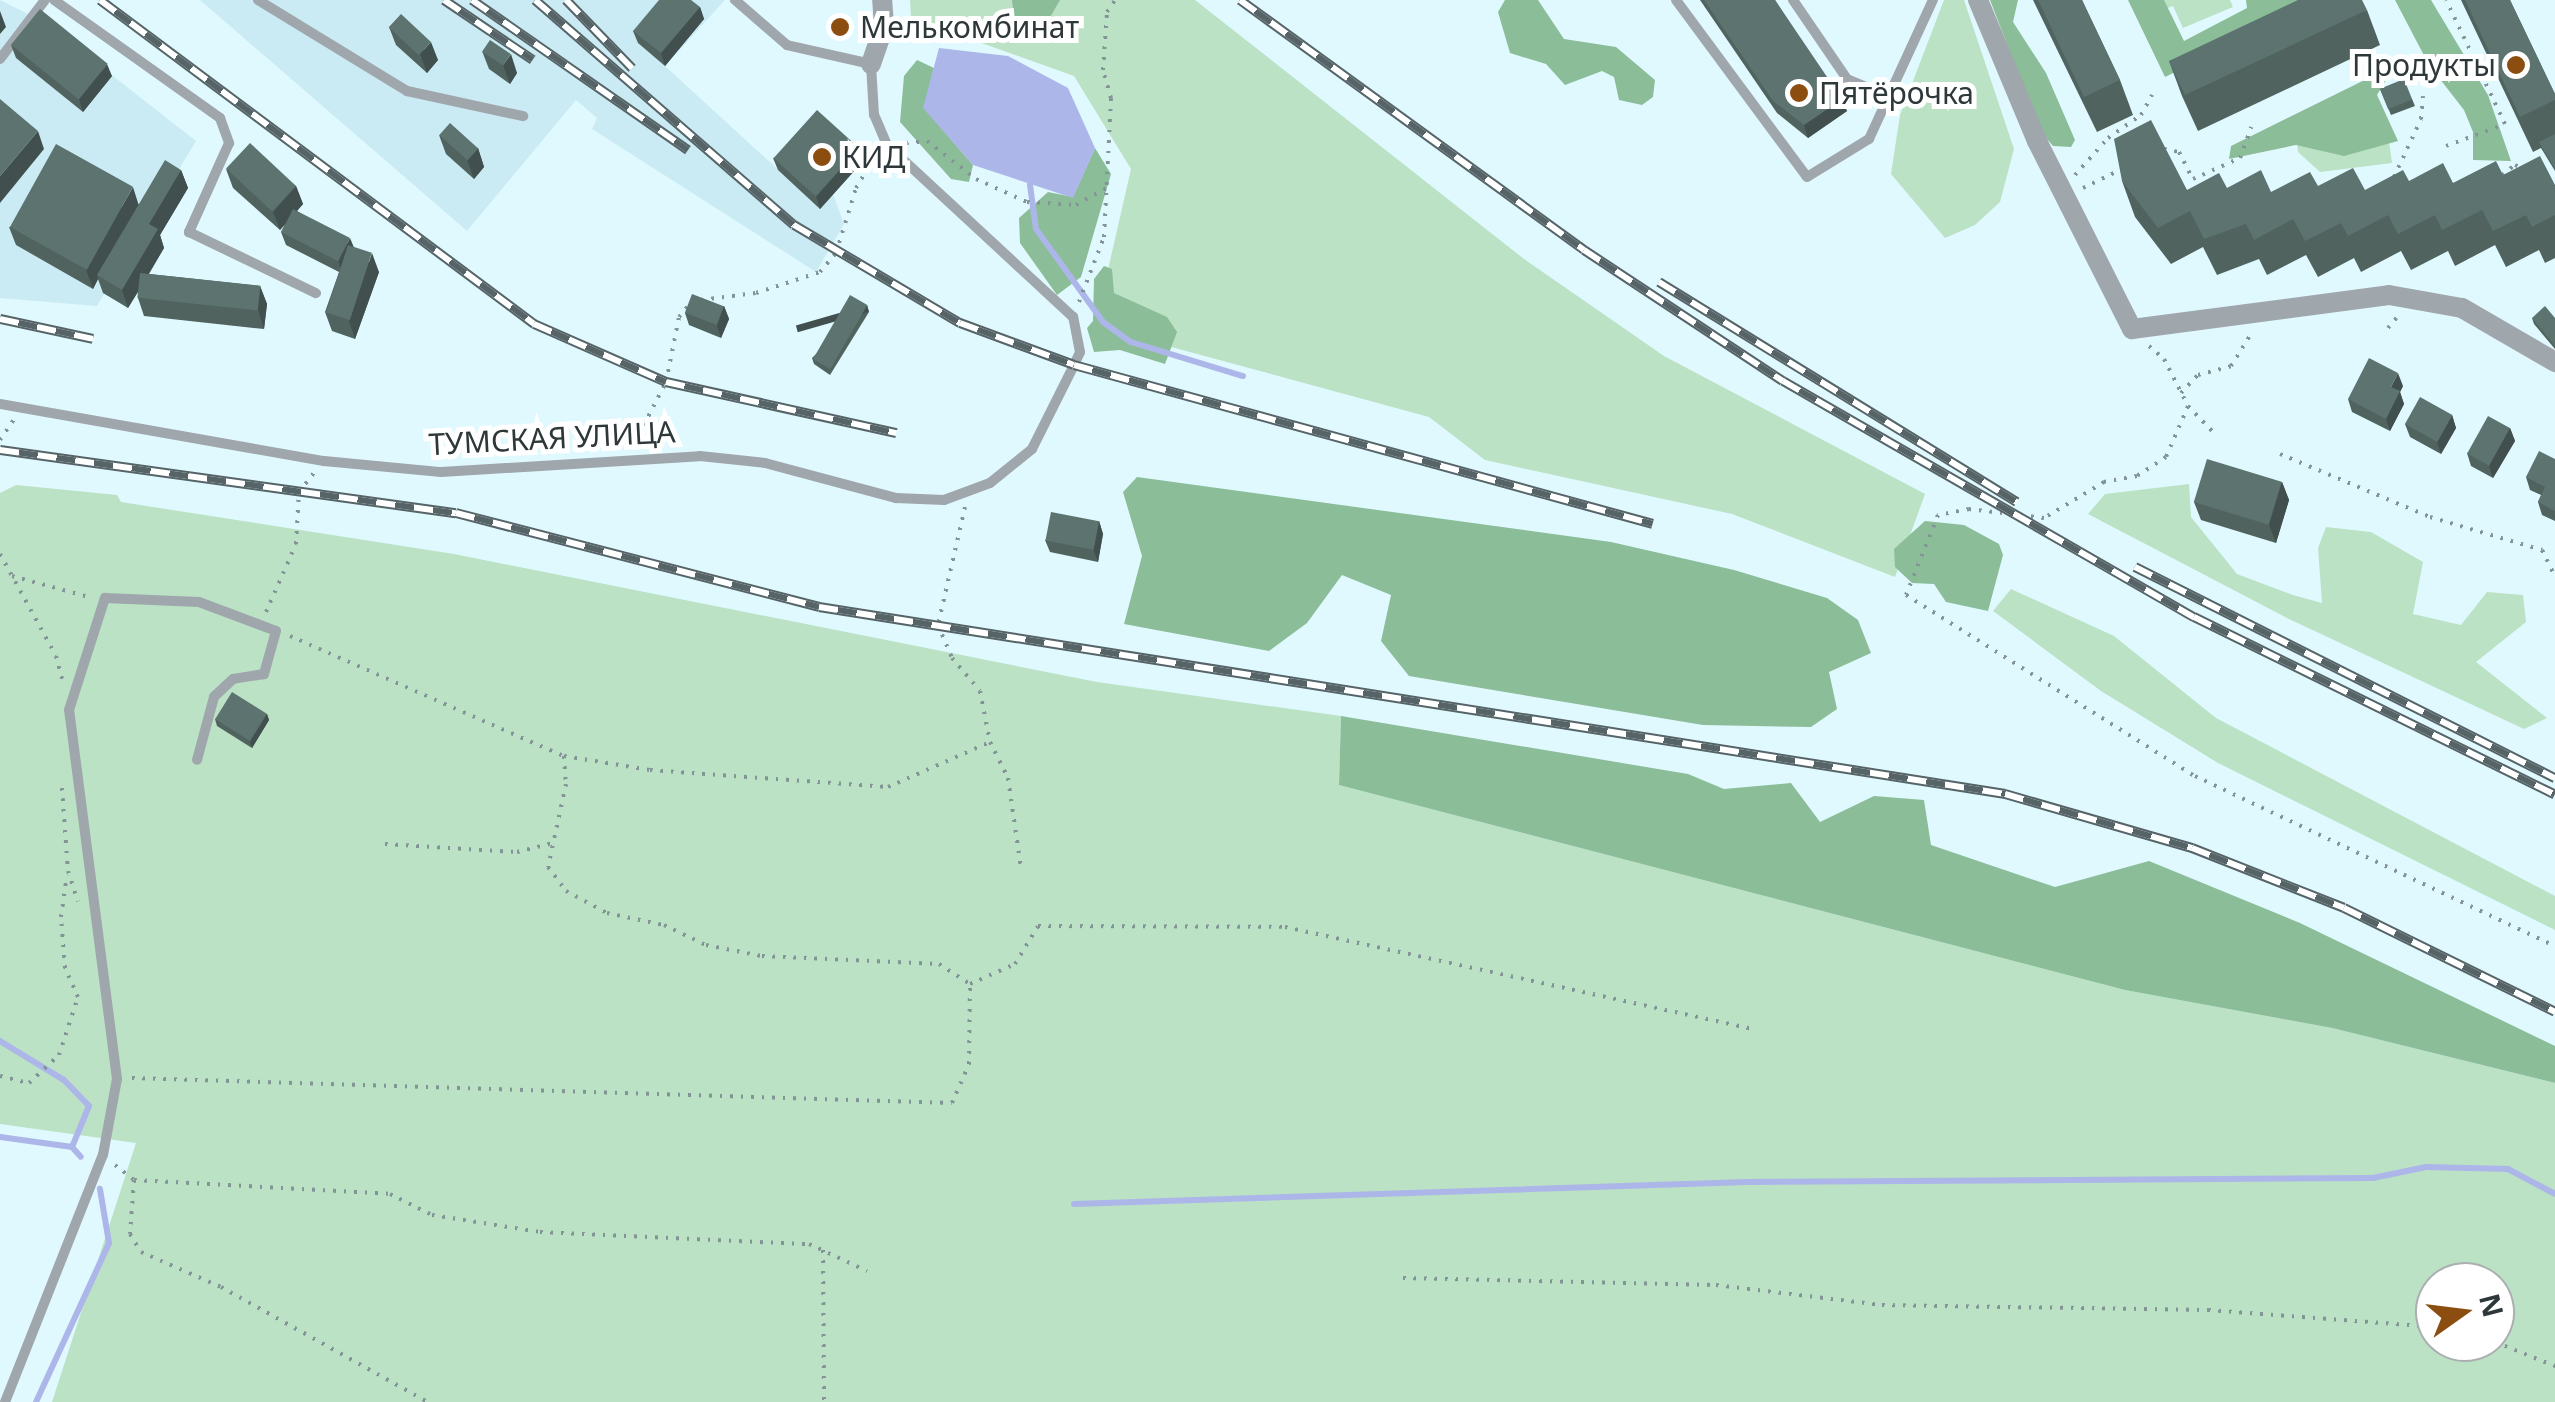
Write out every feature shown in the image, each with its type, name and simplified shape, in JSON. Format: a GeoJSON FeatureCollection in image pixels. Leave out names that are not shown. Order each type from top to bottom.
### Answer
{"type":"FeatureCollection","features":[{"type":"Feature","properties":{"kind":"street"},"geometry":{"type":"LineString","coordinates":[[872,64],[884,26],[882,0]]}},
{"type":"Feature","properties":{"kind":"street"},"geometry":{"type":"LineString","coordinates":[[1978,0],[2037,141],[2132,329],[2388,295],[2462,308],[2555,362]]}},
{"type":"Feature","properties":{"kind":"lane"},"geometry":{"type":"LineString","coordinates":[[0,59],[45,0]]}},
{"type":"Feature","properties":{"kind":"lane"},"geometry":{"type":"LineString","coordinates":[[54,0],[220,118],[229,143],[189,232],[316,293]]}},
{"type":"Feature","properties":{"kind":"lane"},"geometry":{"type":"LineString","coordinates":[[258,0],[407,92],[523,116]]}},
{"type":"Feature","properties":{"kind":"lane"},"geometry":{"type":"LineString","coordinates":[[735,0],[787,45],[872,64],[874,114],[887,145]]}},
{"type":"Feature","properties":{"kind":"lane"},"geometry":{"type":"LineString","coordinates":[[1676,0],[1807,177],[1869,139],[1893,98],[1933,0]]}},
{"type":"Feature","properties":{"kind":"lane"},"geometry":{"type":"LineString","coordinates":[[1794,0],[1847,79],[1893,98]]}},
{"type":"Feature","properties":{"kind":"lane","name":"ТУМСКАЯ УЛИЦА"},"geometry":{"type":"LineString","coordinates":[[0,404],[324,461],[440,472],[628,459],[766,463],[896,498],[944,500],[990,483],[1032,449],[1080,352],[1073,317],[887,145]]}},
{"type":"Feature","properties":{"kind":"lane"},"geometry":{"type":"LineString","coordinates":[[5,1402],[102,1155],[117,1078],[69,710],[105,598],[199,602],[276,631],[264,674],[233,679],[214,697],[197,760]]}},
{"type":"Feature","properties":{"kind":"path"},"geometry":{"type":"LineString","coordinates":[[1080,299],[1104,237],[1111,98],[1103,70],[1107,12],[1115,0]]}},
{"type":"Feature","properties":{"kind":"path"},"geometry":{"type":"LineString","coordinates":[[2446,0],[2505,124],[2446,146]]}},
{"type":"Feature","properties":{"kind":"path"},"geometry":{"type":"LineString","coordinates":[[2063,193],[2108,138],[2142,115],[2152,95]]}},
{"type":"Feature","properties":{"kind":"path"},"geometry":{"type":"LineString","coordinates":[[2392,181],[2421,119],[2422,96]]}},
{"type":"Feature","properties":{"kind":"path"},"geometry":{"type":"LineString","coordinates":[[2146,157],[2162,149],[2179,152],[2193,179],[2240,158],[2250,128]]}},
{"type":"Feature","properties":{"kind":"path"},"geometry":{"type":"LineString","coordinates":[[628,459],[666,382],[685,307],[820,272],[836,253],[867,164],[887,145],[927,141],[976,180],[1027,202],[1076,205],[1108,187]]}},
{"type":"Feature","properties":{"kind":"path"},"geometry":{"type":"LineString","coordinates":[[2063,193],[2130,165]]}},
{"type":"Feature","properties":{"kind":"path"},"geometry":{"type":"LineString","coordinates":[[2502,175],[2515,165],[2526,170]]}},
{"type":"Feature","properties":{"kind":"path"},"geometry":{"type":"LineString","coordinates":[[2182,393],[2198,376],[2230,366],[2266,311]]}},
{"type":"Feature","properties":{"kind":"path"},"geometry":{"type":"LineString","coordinates":[[2132,329],[2164,359],[2188,406],[2215,434]]}},
{"type":"Feature","properties":{"kind":"path"},"geometry":{"type":"LineString","coordinates":[[2188,406],[2166,458],[2136,476],[2104,482],[2044,518],[1969,508],[1938,515],[1906,595],[2195,776],[2555,946]]}},
{"type":"Feature","properties":{"kind":"path"},"geometry":{"type":"LineString","coordinates":[[0,440],[22,407]]}},
{"type":"Feature","properties":{"kind":"path"},"geometry":{"type":"LineString","coordinates":[[2280,454],[2430,517],[2542,550],[2555,577]]}},
{"type":"Feature","properties":{"kind":"path"},"geometry":{"type":"LineString","coordinates":[[260,626],[296,544],[299,492],[324,461]]}},
{"type":"Feature","properties":{"kind":"path"},"geometry":{"type":"LineString","coordinates":[[966,492],[958,558],[938,625],[952,658],[980,690],[990,742],[1008,778],[1021,868]]}},
{"type":"Feature","properties":{"kind":"path"},"geometry":{"type":"LineString","coordinates":[[0,554],[56,656],[69,710]]}},
{"type":"Feature","properties":{"kind":"path"},"geometry":{"type":"LineString","coordinates":[[12,576],[105,598]]}},
{"type":"Feature","properties":{"kind":"path"},"geometry":{"type":"LineString","coordinates":[[276,631],[564,756],[650,770],[888,787],[990,742]]}},
{"type":"Feature","properties":{"kind":"path"},"geometry":{"type":"LineString","coordinates":[[564,756],[566,784],[548,868],[566,891],[607,912],[762,956],[939,964],[970,984]]}},
{"type":"Feature","properties":{"kind":"path"},"geometry":{"type":"LineString","coordinates":[[0,1076],[29,1084],[59,1055],[78,997],[65,968],[62,917],[76,839]]}},
{"type":"Feature","properties":{"kind":"path"},"geometry":{"type":"LineString","coordinates":[[385,844],[517,852],[554,843]]}},
{"type":"Feature","properties":{"kind":"path"},"geometry":{"type":"LineString","coordinates":[[970,984],[1014,964],[1038,926],[1285,927],[1753,1028]]}},
{"type":"Feature","properties":{"kind":"path"},"geometry":{"type":"LineString","coordinates":[[117,1078],[952,1103],[969,1064],[970,984]]}},
{"type":"Feature","properties":{"kind":"path"},"geometry":{"type":"LineString","coordinates":[[102,1155],[134,1180],[390,1194],[432,1215],[540,1232],[809,1244],[867,1272]]}},
{"type":"Feature","properties":{"kind":"path"},"geometry":{"type":"LineString","coordinates":[[134,1180],[130,1234],[141,1252],[222,1286],[428,1402]]}},
{"type":"Feature","properties":{"kind":"path"},"geometry":{"type":"LineString","coordinates":[[822,1250],[824,1402]]}},
{"type":"Feature","properties":{"kind":"path"},"geometry":{"type":"LineString","coordinates":[[1403,1278],[1716,1285],[1882,1305],[2106,1313],[2208,1310],[2415,1326]]}},
{"type":"Feature","properties":{"kind":"path"},"geometry":{"type":"LineString","coordinates":[[2515,1350],[2555,1366]]}},
{"type":"Feature","properties":{"kind":"shaded area"},"geometry":{"type":"Polygon","coordinates":[[[0,0],[44,22],[196,141],[97,306],[0,298],[0,0]]]}},
{"type":"Feature","properties":{"kind":"shaded area"},"geometry":{"type":"Polygon","coordinates":[[[200,0],[725,0],[665,66],[820,208],[833,194],[844,224],[816,272],[592,129],[597,118],[576,100],[467,231],[200,0]]]}},
{"type":"Feature","properties":{"kind":"green space"},"geometry":{"type":"Polygon","coordinates":[[[910,0],[1195,0],[1524,259],[1664,356],[1925,494],[1895,577],[1732,514],[1485,460],[1429,417],[1116,332],[1102,296],[1131,169],[1074,76],[911,18],[910,0]]]}},
{"type":"Feature","properties":{"kind":"green space"},"geometry":{"type":"Polygon","coordinates":[[[1012,0],[1060,0],[1049,19],[1034,27],[1015,24],[1012,0]]]}},
{"type":"Feature","properties":{"kind":"green space"},"geometry":{"type":"Polygon","coordinates":[[[1505,0],[1538,0],[1564,39],[1616,47],[1655,80],[1653,97],[1642,105],[1619,100],[1614,77],[1602,71],[1565,85],[1546,64],[1510,53],[1498,12],[1505,0]]]}},
{"type":"Feature","properties":{"kind":"green space"},"geometry":{"type":"Polygon","coordinates":[[[1944,0],[1964,0],[2014,149],[2000,202],[1975,225],[1945,238],[1891,174],[1900,115],[1944,0]]]}},
{"type":"Feature","properties":{"kind":"green space"},"geometry":{"type":"Polygon","coordinates":[[[1990,0],[2018,0],[2013,22],[2046,73],[2075,140],[2071,147],[2053,146],[2041,132],[1990,0]]]}},
{"type":"Feature","properties":{"kind":"green space"},"geometry":{"type":"Polygon","coordinates":[[[2128,0],[2164,0],[2184,41],[2247,8],[2246,0],[2323,0],[2165,77],[2128,0]]]}},
{"type":"Feature","properties":{"kind":"green space"},"geometry":{"type":"Polygon","coordinates":[[[2137,0],[2230,0],[2233,7],[2183,28],[2173,6],[2144,18],[2137,0]]]}},
{"type":"Feature","properties":{"kind":"green space"},"geometry":{"type":"Polygon","coordinates":[[[2395,0],[2431,0],[2488,95],[2511,161],[2473,160],[2473,132],[2464,110],[2429,65],[2395,0]]]}},
{"type":"Feature","properties":{"kind":"green space"},"geometry":{"type":"Polygon","coordinates":[[[917,60],[934,68],[924,108],[973,165],[969,182],[951,179],[900,122],[904,76],[917,60]]]}},
{"type":"Feature","properties":{"kind":"green space"},"geometry":{"type":"Polygon","coordinates":[[[2395,65],[2377,95],[2398,141],[2344,156],[2296,145],[2229,159],[2231,146],[2395,65]]]}},
{"type":"Feature","properties":{"kind":"green space"},"geometry":{"type":"Polygon","coordinates":[[[2387,126],[2392,163],[2320,172],[2298,152],[2297,140],[2387,126]]]}},
{"type":"Feature","properties":{"kind":"green space"},"geometry":{"type":"Polygon","coordinates":[[[1095,148],[1111,174],[1081,277],[1057,295],[1020,243],[1019,218],[1048,192],[1073,197],[1095,148]]]}},
{"type":"Feature","properties":{"kind":"green space"},"geometry":{"type":"Polygon","coordinates":[[[1104,266],[1112,269],[1114,293],[1167,317],[1177,332],[1165,364],[1120,350],[1094,352],[1087,328],[1093,321],[1094,279],[1104,266]]]}},
{"type":"Feature","properties":{"kind":"green space"},"geometry":{"type":"Polygon","coordinates":[[[1137,477],[1611,542],[1734,570],[1827,598],[1858,620],[1871,653],[1829,672],[1837,709],[1811,727],[1703,725],[1409,676],[1381,641],[1391,595],[1342,575],[1307,623],[1269,651],[1124,624],[1142,556],[1123,492],[1137,477]]]}},
{"type":"Feature","properties":{"kind":"green space"},"geometry":{"type":"Polygon","coordinates":[[[2189,484],[2191,517],[2237,574],[2293,595],[2322,603],[2318,548],[2326,527],[2371,532],[2423,562],[2413,614],[2461,625],[2487,592],[2523,595],[2526,622],[2476,662],[2547,718],[2524,729],[2289,619],[2088,514],[2105,494],[2189,484]]]}},
{"type":"Feature","properties":{"kind":"green space"},"geometry":{"type":"Polygon","coordinates":[[[16,485],[117,495],[121,502],[454,554],[1097,682],[1341,716],[1339,785],[2125,990],[2332,1028],[2555,1083],[2555,1402],[52,1402],[136,1143],[0,1124],[0,493],[16,485]]]}},
{"type":"Feature","properties":{"kind":"green space"},"geometry":{"type":"Polygon","coordinates":[[[1925,521],[1964,525],[1999,544],[2003,555],[1988,611],[1946,602],[1934,584],[1912,583],[1895,567],[1894,549],[1925,521]]]}},
{"type":"Feature","properties":{"kind":"green space"},"geometry":{"type":"Polygon","coordinates":[[[2011,589],[2114,636],[2216,718],[2555,896],[2555,930],[2218,763],[2101,691],[1993,611],[2011,589]]]}},
{"type":"Feature","properties":{"kind":"green space"},"geometry":{"type":"Polygon","coordinates":[[[1341,716],[1688,774],[1724,789],[1791,783],[1820,822],[1874,796],[1924,800],[1931,845],[2055,887],[2149,861],[2300,923],[2555,1046],[2555,1083],[2332,1028],[2125,990],[1339,785],[1341,716]]]}},
{"type":"Feature","properties":{"kind":"water"},"geometry":{"type":"Polygon","coordinates":[[[939,48],[1008,56],[1068,88],[1095,148],[1073,198],[973,165],[923,108],[939,48]]]}},
{"type":"Feature","properties":{"kind":"building"},"geometry":{"type":"Polygon","coordinates":[[[659,0],[691,0],[700,7],[661,53],[633,31],[659,0]]]}},
{"type":"Feature","properties":{"kind":"building"},"geometry":{"type":"Polygon","coordinates":[[[1704,0],[1775,0],[1842,99],[1804,125],[1773,101],[1704,0]]]}},
{"type":"Feature","properties":{"kind":"building"},"geometry":{"type":"Polygon","coordinates":[[[2038,0],[2082,0],[2120,80],[2084,97],[2038,0]]]}},
{"type":"Feature","properties":{"kind":"building"},"geometry":{"type":"Polygon","coordinates":[[[2298,0],[2362,0],[2367,10],[2185,95],[2169,61],[2298,0]]]}},
{"type":"Feature","properties":{"kind":"building"},"geometry":{"type":"Polygon","coordinates":[[[2465,0],[2510,0],[2555,100],[2520,117],[2465,0]]]}},
{"type":"Feature","properties":{"kind":"building"},"geometry":{"type":"Polygon","coordinates":[[[40,9],[108,64],[79,99],[11,45],[40,9]]]}},
{"type":"Feature","properties":{"kind":"building"},"geometry":{"type":"Polygon","coordinates":[[[401,14],[431,42],[419,55],[389,27],[401,14]]]}},
{"type":"Feature","properties":{"kind":"building"},"geometry":{"type":"Polygon","coordinates":[[[490,40],[511,54],[503,66],[482,52],[490,40]]]}},
{"type":"Feature","properties":{"kind":"building"},"geometry":{"type":"Polygon","coordinates":[[[2404,79],[2412,99],[2388,109],[2380,89],[2404,79]]]}},
{"type":"Feature","properties":{"kind":"building"},"geometry":{"type":"Polygon","coordinates":[[[0,99],[38,131],[0,176],[0,99]]]}},
{"type":"Feature","properties":{"kind":"building"},"geometry":{"type":"Polygon","coordinates":[[[817,110],[859,148],[816,196],[774,158],[817,110]]]}},
{"type":"Feature","properties":{"kind":"building"},"geometry":{"type":"Polygon","coordinates":[[[2151,120],[2187,190],[2219,173],[2227,188],[2261,170],[2271,192],[2310,172],[2318,186],[2353,168],[2365,190],[2403,170],[2409,181],[2443,163],[2453,183],[2496,161],[2503,175],[2540,156],[2555,185],[2555,215],[2532,227],[2526,215],[2493,231],[2482,210],[2442,230],[2435,215],[2398,234],[2388,215],[2348,236],[2341,223],[2305,241],[2293,219],[2254,240],[2246,224],[2204,239],[2190,211],[2158,228],[2122,181],[2114,139],[2151,120]]]}},
{"type":"Feature","properties":{"kind":"building"},"geometry":{"type":"Polygon","coordinates":[[[450,123],[478,148],[468,160],[439,135],[450,123]]]}},
{"type":"Feature","properties":{"kind":"building"},"geometry":{"type":"Polygon","coordinates":[[[2555,134],[2555,169],[2539,142],[2555,134]]]}},
{"type":"Feature","properties":{"kind":"building"},"geometry":{"type":"Polygon","coordinates":[[[250,143],[296,186],[272,212],[226,169],[250,143]]]}},
{"type":"Feature","properties":{"kind":"building"},"geometry":{"type":"Polygon","coordinates":[[[56,144],[133,187],[87,270],[10,227],[56,144]]]}},
{"type":"Feature","properties":{"kind":"building"},"geometry":{"type":"Polygon","coordinates":[[[165,160],[181,170],[149,224],[158,229],[122,290],[97,275],[165,160]]]}},
{"type":"Feature","properties":{"kind":"building"},"geometry":{"type":"Polygon","coordinates":[[[293,209],[350,238],[338,261],[281,232],[293,209]]]}},
{"type":"Feature","properties":{"kind":"building"},"geometry":{"type":"Polygon","coordinates":[[[348,245],[372,253],[350,320],[326,313],[348,245]]]}},
{"type":"Feature","properties":{"kind":"building"},"geometry":{"type":"Polygon","coordinates":[[[140,273],[260,286],[258,311],[137,298],[140,273]]]}},
{"type":"Feature","properties":{"kind":"building"},"geometry":{"type":"Polygon","coordinates":[[[692,294],[724,306],[717,325],[685,313],[692,294]]]}},
{"type":"Feature","properties":{"kind":"building"},"geometry":{"type":"Polygon","coordinates":[[[850,295],[867,305],[830,369],[813,359],[850,295]]]}},
{"type":"Feature","properties":{"kind":"building"},"geometry":{"type":"Polygon","coordinates":[[[2545,306],[2555,318],[2555,346],[2532,318],[2545,306]]]}},
{"type":"Feature","properties":{"kind":"building"},"geometry":{"type":"Polygon","coordinates":[[[2369,358],[2398,373],[2391,387],[2400,391],[2386,419],[2348,399],[2369,358]]]}},
{"type":"Feature","properties":{"kind":"building"},"geometry":{"type":"Polygon","coordinates":[[[2420,397],[2452,415],[2437,442],[2405,424],[2420,397]]]}},
{"type":"Feature","properties":{"kind":"building"},"geometry":{"type":"Polygon","coordinates":[[[2488,416],[2510,428],[2489,466],[2467,454],[2488,416]]]}},
{"type":"Feature","properties":{"kind":"building"},"geometry":{"type":"Polygon","coordinates":[[[2539,451],[2555,459],[2555,511],[2538,502],[2545,487],[2526,477],[2539,451]]]}},
{"type":"Feature","properties":{"kind":"building"},"geometry":{"type":"Polygon","coordinates":[[[2207,459],[2282,482],[2268,525],[2194,502],[2207,459]]]}},
{"type":"Feature","properties":{"kind":"building"},"geometry":{"type":"Polygon","coordinates":[[[1051,512],[1099,521],[1094,550],[1045,540],[1051,512]]]}},
{"type":"Feature","properties":{"kind":"building"},"geometry":{"type":"Polygon","coordinates":[[[232,692],[267,714],[250,741],[215,719],[232,692]]]}},
{"type":"Feature","properties":{"kind":"waterway"},"geometry":{"type":"LineString","coordinates":[[1030,185],[1036,229],[1103,322],[1131,342],[1243,376]]}},
{"type":"Feature","properties":{"kind":"waterway"},"geometry":{"type":"LineString","coordinates":[[0,1041],[64,1080],[89,1106],[72,1147]]}},
{"type":"Feature","properties":{"kind":"waterway"},"geometry":{"type":"LineString","coordinates":[[0,1137],[72,1147],[81,1157]]}},
{"type":"Feature","properties":{"kind":"waterway"},"geometry":{"type":"LineString","coordinates":[[1074,1204],[1747,1182],[2373,1178],[2426,1167],[2508,1169],[2555,1194]]}},
{"type":"Feature","properties":{"kind":"waterway"},"geometry":{"type":"LineString","coordinates":[[36,1402],[109,1243],[100,1189]]}},
{"type":"Feature","properties":{"kind":"railway"},"geometry":{"type":"LineString","coordinates":[[100,0],[534,324],[666,382],[896,433]]}},
{"type":"Feature","properties":{"kind":"railway"},"geometry":{"type":"LineString","coordinates":[[444,0],[533,60]]}},
{"type":"Feature","properties":{"kind":"railway"},"geometry":{"type":"LineString","coordinates":[[472,0],[688,150]]}},
{"type":"Feature","properties":{"kind":"railway"},"geometry":{"type":"LineString","coordinates":[[535,0],[794,225],[960,323],[1074,365],[1653,524]]}},
{"type":"Feature","properties":{"kind":"railway"},"geometry":{"type":"LineString","coordinates":[[566,0],[632,68]]}},
{"type":"Feature","properties":{"kind":"railway"},"geometry":{"type":"LineString","coordinates":[[1240,0],[1584,250],[1783,381],[2194,617],[2555,795]]}},
{"type":"Feature","properties":{"kind":"railway"},"geometry":{"type":"LineString","coordinates":[[1659,282],[2017,502]]}},
{"type":"Feature","properties":{"kind":"railway"},"geometry":{"type":"LineString","coordinates":[[0,319],[93,339]]}},
{"type":"Feature","properties":{"kind":"railway"},"geometry":{"type":"LineString","coordinates":[[0,450],[456,513],[819,607],[2005,794],[2192,848],[2344,908],[2555,1012]]}},
{"type":"Feature","properties":{"kind":"railway"},"geometry":{"type":"LineString","coordinates":[[2135,567],[2555,778]]}},
{"type":"Feature","properties":{"kind":"place","name":"Мелькомбинат"},"geometry":{"type":"Point","coordinates":[840,27]}},
{"type":"Feature","properties":{"kind":"place","name":"Продукты"},"geometry":{"type":"Point","coordinates":[2516,65]}},
{"type":"Feature","properties":{"kind":"place","name":"Пятёрочка"},"geometry":{"type":"Point","coordinates":[1799,93]}},
{"type":"Feature","properties":{"kind":"place","name":"КИД"},"geometry":{"type":"Point","coordinates":[822,157]}}]}
